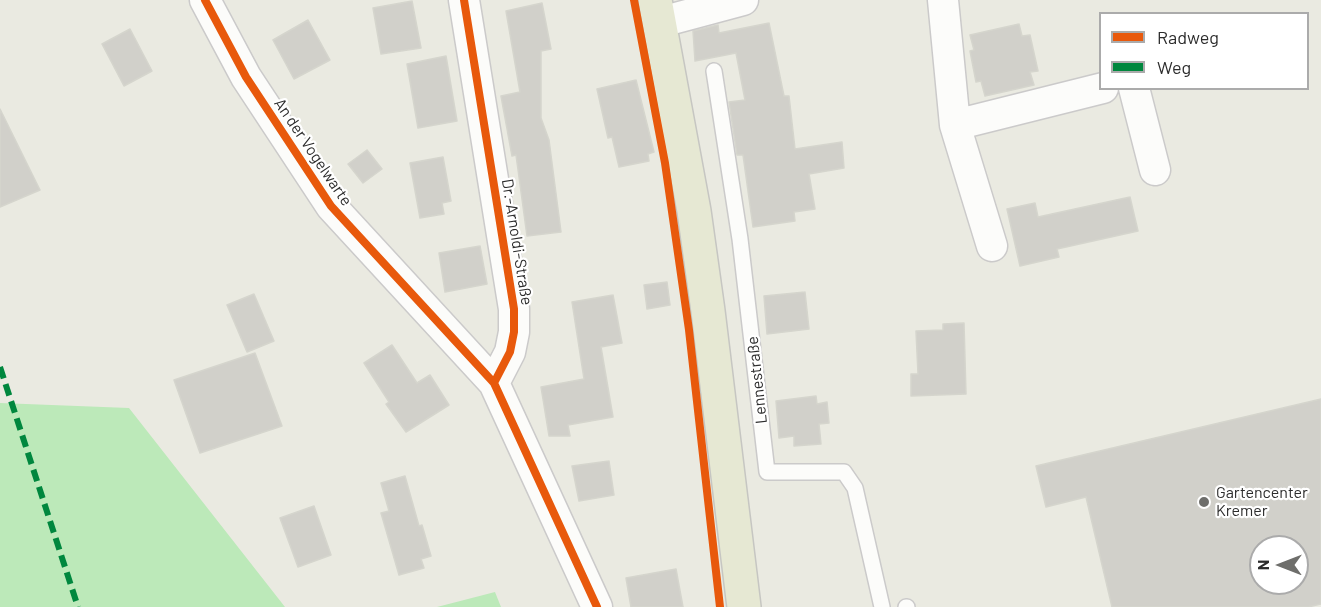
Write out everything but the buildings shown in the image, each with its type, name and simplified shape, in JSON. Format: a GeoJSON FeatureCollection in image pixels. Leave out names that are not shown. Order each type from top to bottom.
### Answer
{"type":"FeatureCollection","features":[{"type":"Feature","properties":{"kind":"main road"},"geometry":{"type":"LineString","coordinates":[[658,11],[708,310],[744,607]]}},
{"type":"Feature","properties":{"kind":"street","name":"An der Vogelwarte"},"geometry":{"type":"LineString","coordinates":[[204,0],[246,77],[331,206],[494,383]]}},
{"type":"Feature","properties":{"kind":"street","name":"Dr.-Arnoldi-Straße"},"geometry":{"type":"LineString","coordinates":[[464,0],[514,309],[514,332],[510,352],[494,383]]}},
{"type":"Feature","properties":{"kind":"street"},"geometry":{"type":"LineString","coordinates":[[658,11],[743,0]]}},
{"type":"Feature","properties":{"kind":"street"},"geometry":{"type":"LineString","coordinates":[[943,0],[955,125],[992,246]]}},
{"type":"Feature","properties":{"kind":"street"},"geometry":{"type":"LineString","coordinates":[[955,125],[1099,89]]}},
{"type":"Feature","properties":{"kind":"street"},"geometry":{"type":"LineString","coordinates":[[1135,90],[1155,170]]}},
{"type":"Feature","properties":{"kind":"street"},"geometry":{"type":"LineString","coordinates":[[494,383],[597,607]]}},
{"type":"Feature","properties":{"kind":"lane","name":"Lennestraße"},"geometry":{"type":"LineString","coordinates":[[714,71],[740,239],[767,472],[844,472],[855,488],[882,607]]}},
{"type":"Feature","properties":{"kind":"green space"},"geometry":{"type":"Polygon","coordinates":[[[0,403],[129,408],[285,607],[0,607],[0,403]]]}},
{"type":"Feature","properties":{"kind":"green space"},"geometry":{"type":"Polygon","coordinates":[[[495,592],[501,607],[437,607],[495,592]]]}},
{"type":"Feature","properties":{"kind":"marked path"},"geometry":{"type":"LineString","coordinates":[[0,367],[78,607]]}},
{"type":"Feature","properties":{"kind":"cycle path"},"geometry":{"type":"LineString","coordinates":[[205,0],[246,77],[331,206],[494,383]]}},
{"type":"Feature","properties":{"kind":"cycle path"},"geometry":{"type":"LineString","coordinates":[[464,0],[514,309],[514,332],[510,352],[494,383],[597,607]]}},
{"type":"Feature","properties":{"kind":"cycle path"},"geometry":{"type":"LineString","coordinates":[[634,0],[665,163],[689,330],[720,607]]}},
{"type":"Feature","properties":{"kind":"place","name":"Gartencenter Kremer"},"geometry":{"type":"Point","coordinates":[1204,502]}}]}
